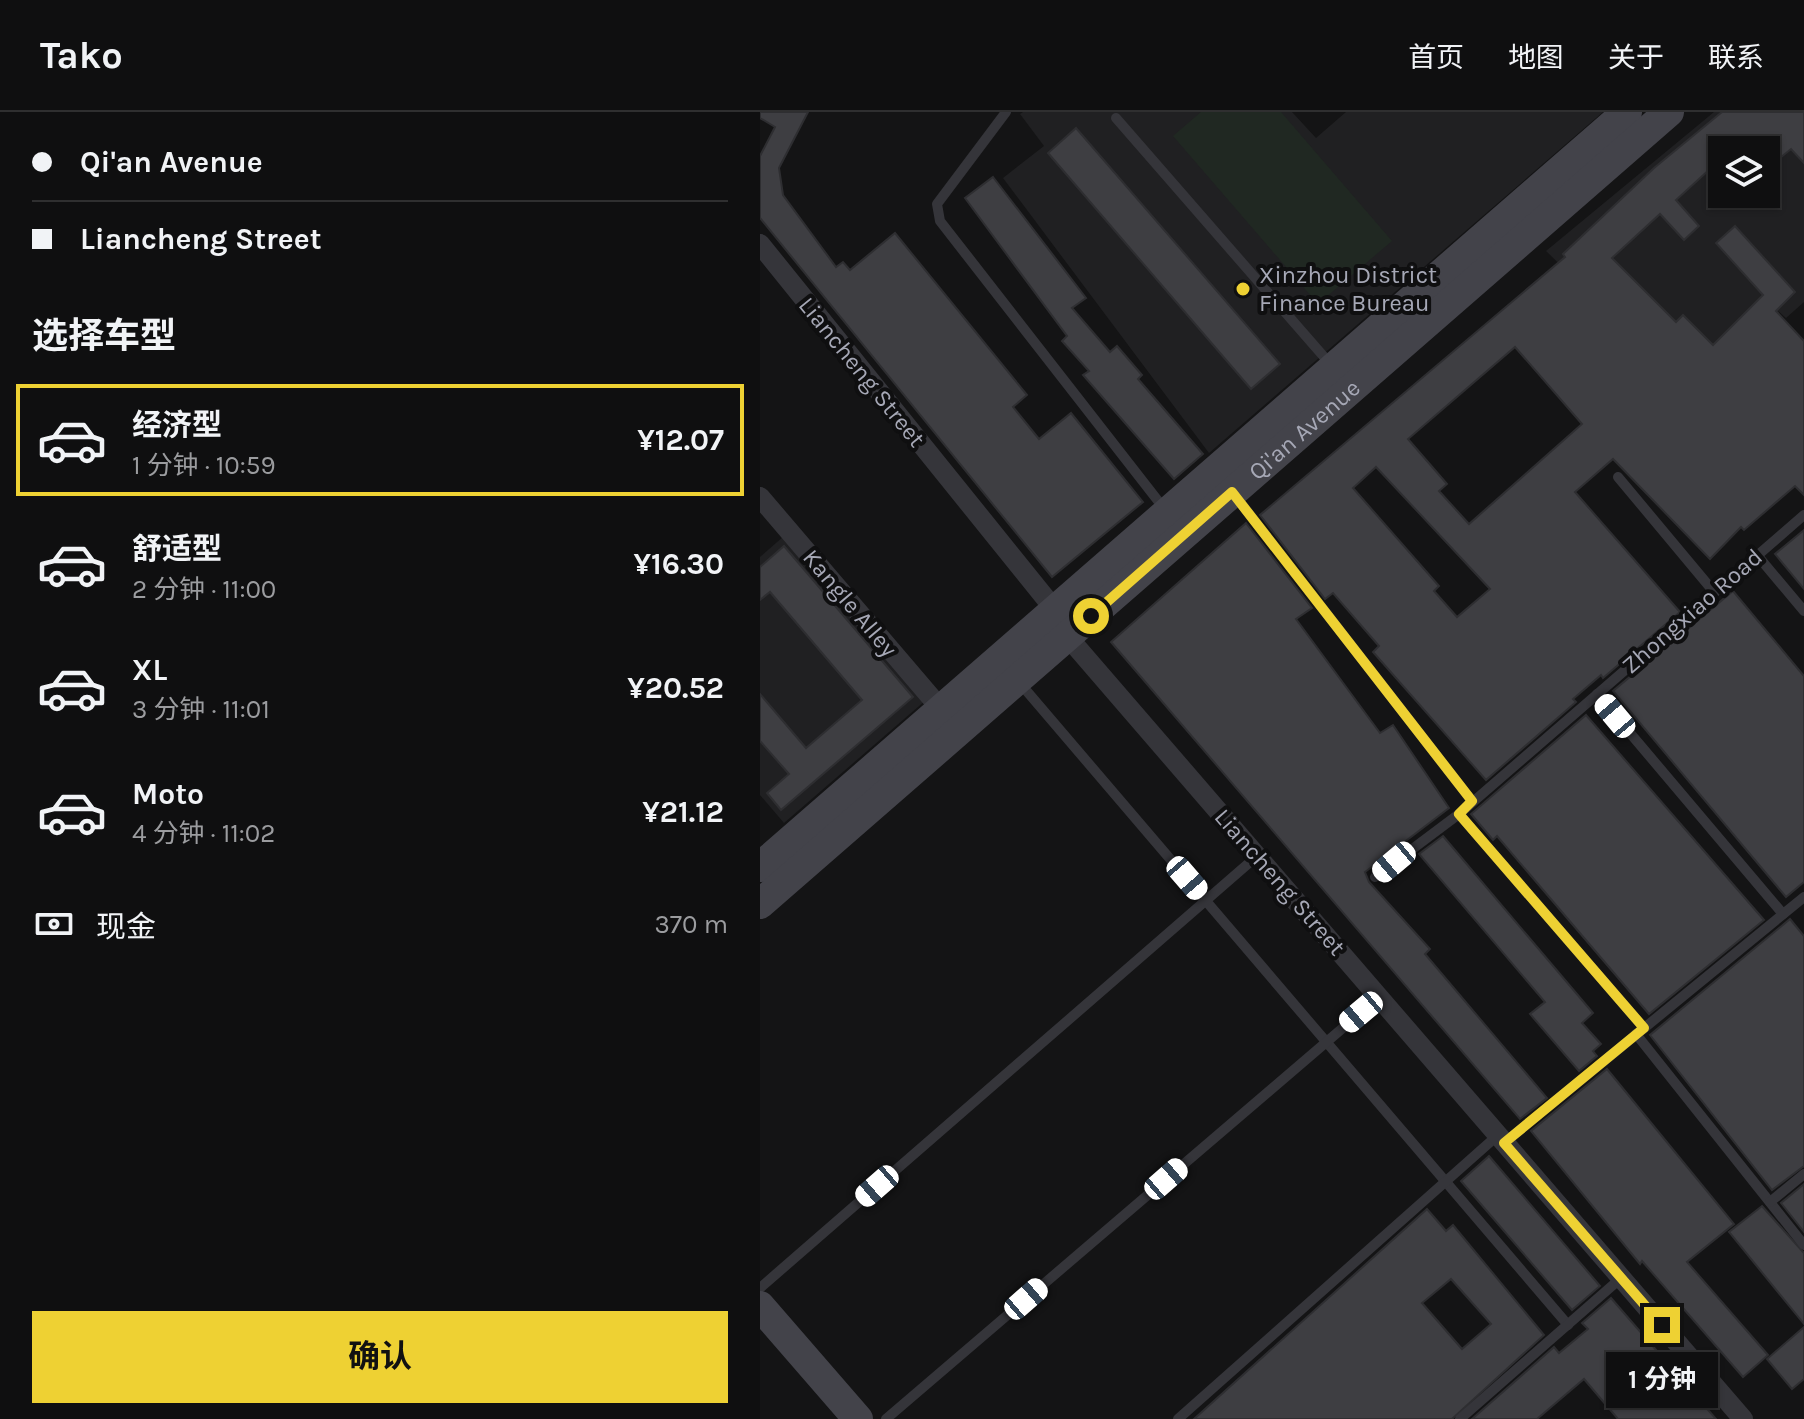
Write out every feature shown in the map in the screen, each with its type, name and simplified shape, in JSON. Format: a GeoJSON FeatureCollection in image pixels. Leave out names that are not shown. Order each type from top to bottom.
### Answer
{"type":"FeatureCollection","features":[{"type":"Feature","properties":{"kind":"main road","name":"Qi'an Avenue"},"geometry":{"type":"LineString","coordinates":[[760,904],[1017,680],[1061,623],[1167,512],[1627,112]]}},
{"type":"Feature","properties":{"kind":"main road","name":"Qi'an Avenue"},"geometry":{"type":"LineString","coordinates":[[760,867],[941,709],[1061,623],[1232,492],[1669,112]]}},
{"type":"Feature","properties":{"kind":"main road"},"geometry":{"type":"LineString","coordinates":[[760,1306],[858,1419]]}},
{"type":"Feature","properties":{"kind":"street","name":"Liancheng Street"},"geometry":{"type":"LineString","coordinates":[[760,244],[1061,623],[1257,856],[1743,1419]]}},
{"type":"Feature","properties":{"kind":"street","name":"Kangle Alley"},"geometry":{"type":"LineString","coordinates":[[760,497],[941,709]]}},
{"type":"Feature","properties":{"kind":"lane"},"geometry":{"type":"LineString","coordinates":[[1006,112],[937,204],[940,221],[1167,512]]}},
{"type":"Feature","properties":{"kind":"lane"},"geometry":{"type":"LineString","coordinates":[[1116,118],[1333,368]]}},
{"type":"Feature","properties":{"kind":"lane"},"geometry":{"type":"LineString","coordinates":[[1618,477],[1714,592]]}},
{"type":"Feature","properties":{"kind":"lane"},"geometry":{"type":"LineString","coordinates":[[1232,492],[1472,801]]}},
{"type":"Feature","properties":{"kind":"lane","name":"Zhongxiao Road"},"geometry":{"type":"LineString","coordinates":[[1375,877],[1459,814],[1804,515]]}},
{"type":"Feature","properties":{"kind":"lane"},"geometry":{"type":"LineString","coordinates":[[1757,555],[1804,611]]}},
{"type":"Feature","properties":{"kind":"lane"},"geometry":{"type":"LineString","coordinates":[[1017,680],[1568,1325]]}},
{"type":"Feature","properties":{"kind":"lane"},"geometry":{"type":"LineString","coordinates":[[1597,694],[1783,914]]}},
{"type":"Feature","properties":{"kind":"lane"},"geometry":{"type":"LineString","coordinates":[[1459,814],[1640,1031],[1804,1245]]}},
{"type":"Feature","properties":{"kind":"lane"},"geometry":{"type":"LineString","coordinates":[[760,1288],[1257,856]]}},
{"type":"Feature","properties":{"kind":"lane"},"geometry":{"type":"LineString","coordinates":[[1178,1419],[1446,1182],[1640,1031],[1804,897]]}},
{"type":"Feature","properties":{"kind":"lane"},"geometry":{"type":"LineString","coordinates":[[886,1419],[1379,997]]}},
{"type":"Feature","properties":{"kind":"lane"},"geometry":{"type":"LineString","coordinates":[[1770,1202],[1804,1174]]}},
{"type":"Feature","properties":{"kind":"lane"},"geometry":{"type":"LineString","coordinates":[[1460,1419],[1621,1278]]}},
{"type":"Feature","properties":{"kind":"shaded area"},"geometry":{"type":"Polygon","coordinates":[[[1201,112],[1281,112],[1392,241],[1318,304],[1173,136],[1201,112]]]}},
{"type":"Feature","properties":{"kind":"shaded area","name":"Xinzhou District Finance Bureau"},"geometry":{"type":"Polygon","coordinates":[[[1292,112],[1316,138],[1346,112],[1603,112],[1209,453],[1003,178],[1044,146],[1020,114],[1292,112]]]}},
{"type":"Feature","properties":{"kind":"shaded area"},"geometry":{"type":"Polygon","coordinates":[[[1714,112],[1804,112],[1804,302],[1786,318],[1778,311],[1695,396],[1546,251],[1714,112]]]}},
{"type":"Feature","properties":{"kind":"shaded area"},"geometry":{"type":"Polygon","coordinates":[[[784,536],[926,700],[784,823],[760,795],[760,557],[784,536]]]}},
{"type":"Feature","properties":{"kind":"building"},"geometry":{"type":"Polygon","coordinates":[[[760,112],[808,112],[779,168],[783,195],[836,267],[843,262],[850,270],[895,233],[1027,395],[1013,407],[1039,439],[1071,413],[1143,502],[1052,577],[760,218],[760,156],[775,127],[760,118],[760,112]]]}},
{"type":"Feature","properties":{"kind":"building"},"geometry":{"type":"Polygon","coordinates":[[[1722,112],[1804,112],[1804,163],[1791,149],[1780,158],[1780,136],[1708,136],[1708,171],[1676,200],[1699,226],[1684,240],[1660,214],[1612,258],[1676,322],[1683,315],[1713,345],[1763,295],[1716,243],[1735,226],[1795,292],[1776,311],[1804,341],[1804,495],[1795,486],[1744,530],[1741,527],[1710,559],[1613,459],[1575,492],[1680,612],[1603,678],[1601,675],[1573,699],[1576,702],[1486,780],[1373,652],[1379,646],[1333,593],[1325,599],[1260,515],[1565,257],[1563,254],[1654,168],[1722,112]],[[1515,347],[1408,439],[1447,484],[1439,491],[1469,524],[1582,424],[1515,347]],[[1376,467],[1353,488],[1439,586],[1434,591],[1457,617],[1490,589],[1376,467]]]}},
{"type":"Feature","properties":{"kind":"building"},"geometry":{"type":"Polygon","coordinates":[[[1076,128],[1280,364],[1251,389],[1048,153],[1076,128]]]}},
{"type":"Feature","properties":{"kind":"building"},"geometry":{"type":"Polygon","coordinates":[[[993,177],[1086,298],[1072,308],[1110,352],[1117,346],[1142,375],[1138,379],[1203,454],[1174,479],[1083,375],[1089,371],[1062,341],[1067,336],[965,198],[993,177]]]}},
{"type":"Feature","properties":{"kind":"building"},"geometry":{"type":"Polygon","coordinates":[[[1246,523],[1312,608],[1296,619],[1380,733],[1393,725],[1449,808],[1365,872],[1369,882],[1430,949],[1425,954],[1547,1098],[1520,1119],[1111,642],[1246,523]]]}},
{"type":"Feature","properties":{"kind":"building"},"geometry":{"type":"Polygon","coordinates":[[[1804,530],[1804,589],[1775,554],[1804,530]]]}},
{"type":"Feature","properties":{"kind":"building"},"geometry":{"type":"Polygon","coordinates":[[[784,546],[913,697],[781,810],[767,793],[789,774],[760,741],[760,694],[806,748],[862,700],[770,592],[760,600],[760,567],[784,546]]]}},
{"type":"Feature","properties":{"kind":"building"},"geometry":{"type":"Polygon","coordinates":[[[1733,591],[1804,676],[1804,882],[1786,897],[1613,691],[1733,591]]]}},
{"type":"Feature","properties":{"kind":"building"},"geometry":{"type":"Polygon","coordinates":[[[1586,715],[1764,920],[1649,1014],[1497,836],[1493,840],[1471,814],[1586,715]]]}},
{"type":"Feature","properties":{"kind":"building"},"geometry":{"type":"Polygon","coordinates":[[[1443,836],[1593,1013],[1582,1023],[1601,1044],[1593,1051],[1597,1056],[1579,1071],[1530,1014],[1545,1002],[1419,854],[1443,836]]]}},
{"type":"Feature","properties":{"kind":"building"},"geometry":{"type":"Polygon","coordinates":[[[1790,919],[1804,936],[1804,1166],[1772,1190],[1650,1035],[1790,919]]]}},
{"type":"Feature","properties":{"kind":"building"},"geometry":{"type":"Polygon","coordinates":[[[1607,1069],[1734,1224],[1687,1262],[1768,1355],[1743,1377],[1642,1261],[1640,1264],[1531,1131],[1607,1069]]]}},
{"type":"Feature","properties":{"kind":"building"},"geometry":{"type":"Polygon","coordinates":[[[1489,1156],[1600,1286],[1572,1310],[1461,1181],[1489,1156]]]}},
{"type":"Feature","properties":{"kind":"building"},"geometry":{"type":"Polygon","coordinates":[[[1804,1184],[1804,1232],[1781,1203],[1804,1184]]]}},
{"type":"Feature","properties":{"kind":"building"},"geometry":{"type":"Polygon","coordinates":[[[1762,1206],[1804,1253],[1804,1324],[1729,1232],[1762,1206]]]}},
{"type":"Feature","properties":{"kind":"building"},"geometry":{"type":"Polygon","coordinates":[[[1427,1209],[1446,1231],[1453,1225],[1544,1335],[1452,1419],[1194,1419],[1427,1209]],[[1451,1279],[1422,1303],[1462,1349],[1491,1324],[1451,1279]]]}},
{"type":"Feature","properties":{"kind":"building"},"geometry":{"type":"Polygon","coordinates":[[[1611,1298],[1716,1419],[1618,1419],[1584,1379],[1537,1419],[1472,1419],[1554,1347],[1559,1353],[1588,1329],[1582,1323],[1611,1298]]]}},
{"type":"Feature","properties":{"kind":"building"},"geometry":{"type":"Polygon","coordinates":[[[1804,1327],[1804,1379],[1792,1389],[1767,1359],[1804,1327]]]}},
{"type":"Feature","properties":{"kind":"place","name":"Xinzhou District Finance Bureau"},"geometry":{"type":"Point","coordinates":[1243,289]}},
{"type":"Feature","properties":{"kind":"route"},"geometry":{"type":"LineString","coordinates":[[1091,616],[1232,492],[1472,801],[1459,814],[1644,1028],[1504,1143],[1662,1325]]}}]}
